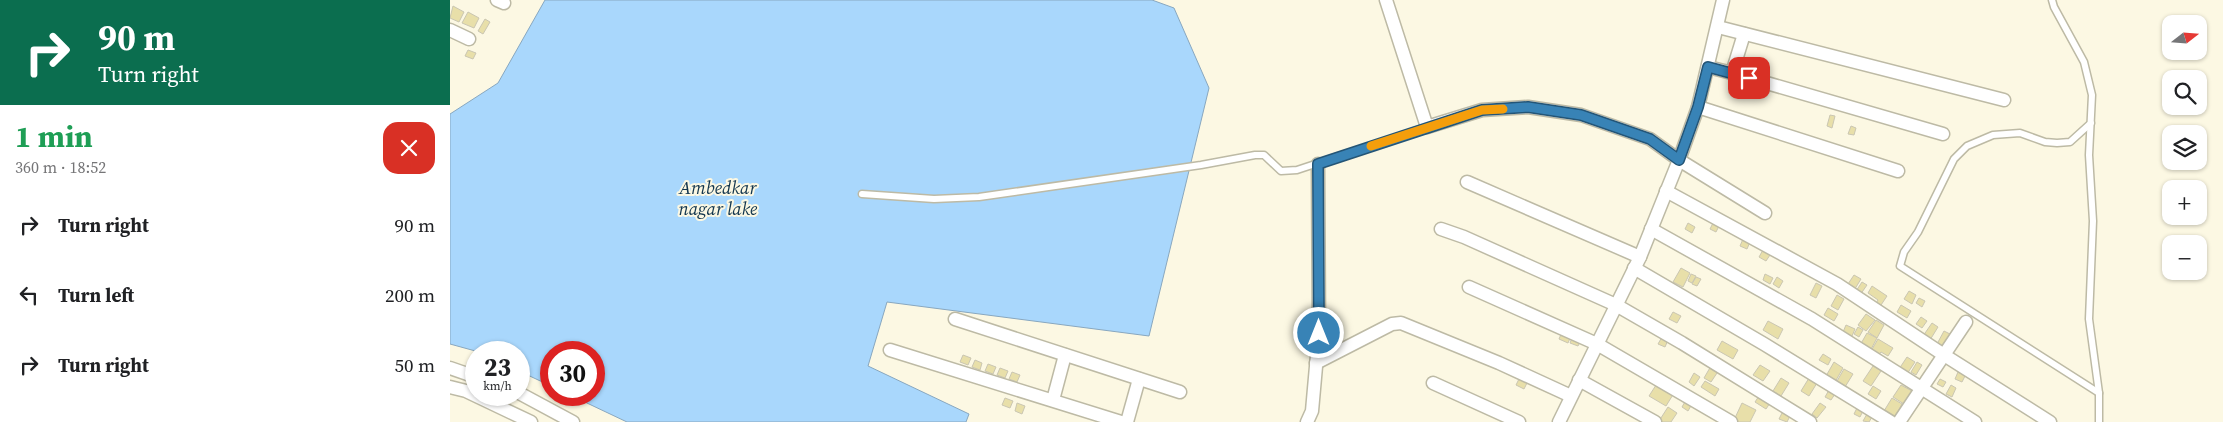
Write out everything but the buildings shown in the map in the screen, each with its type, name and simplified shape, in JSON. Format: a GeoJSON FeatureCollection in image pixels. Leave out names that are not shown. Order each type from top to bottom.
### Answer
{"type":"FeatureCollection","features":[{"type":"Feature","properties":{"kind":"street"},"geometry":{"type":"LineString","coordinates":[[1386,0],[1427,127],[1482,110],[1528,107],[1581,115],[1650,139],[1679,160],[1765,213]]}},
{"type":"Feature","properties":{"kind":"street"},"geometry":{"type":"LineString","coordinates":[[1562,421],[1571,396],[1637,262],[1679,160],[1698,107],[1724,0]]}},
{"type":"Feature","properties":{"kind":"street"},"geometry":{"type":"LineString","coordinates":[[1718,27],[2004,100]]}},
{"type":"Feature","properties":{"kind":"street"},"geometry":{"type":"LineString","coordinates":[[450,30],[469,39]]}},
{"type":"Feature","properties":{"kind":"street"},"geometry":{"type":"LineString","coordinates":[[1732,72],[1744,34]]}},
{"type":"Feature","properties":{"kind":"street"},"geometry":{"type":"LineString","coordinates":[[1708,67],[1732,72],[1943,134]]}},
{"type":"Feature","properties":{"kind":"street"},"geometry":{"type":"LineString","coordinates":[[1698,107],[1898,171]]}},
{"type":"Feature","properties":{"kind":"street"},"geometry":{"type":"LineString","coordinates":[[1307,422],[1312,411],[1319,333],[1318,164]]}},
{"type":"Feature","properties":{"kind":"street"},"geometry":{"type":"LineString","coordinates":[[1467,182],[1637,262],[1764,344],[1891,422]]}},
{"type":"Feature","properties":{"kind":"street"},"geometry":{"type":"LineString","coordinates":[[1666,190],[1837,284],[2050,422]]}},
{"type":"Feature","properties":{"kind":"street"},"geometry":{"type":"LineString","coordinates":[[1441,229],[1464,237],[1616,305],[1682,343],[1810,422]]}},
{"type":"Feature","properties":{"kind":"street"},"geometry":{"type":"LineString","coordinates":[[1651,229],[1812,319],[1975,422]]}},
{"type":"Feature","properties":{"kind":"street"},"geometry":{"type":"LineString","coordinates":[[1468,286],[1597,344],[1731,422]]}},
{"type":"Feature","properties":{"kind":"street"},"geometry":{"type":"LineString","coordinates":[[955,319],[1180,392]]}},
{"type":"Feature","properties":{"kind":"street"},"geometry":{"type":"LineString","coordinates":[[1899,422],[1966,322]]}},
{"type":"Feature","properties":{"kind":"street"},"geometry":{"type":"LineString","coordinates":[[1316,363],[1392,324],[1401,323],[1499,363],[1571,396]]}},
{"type":"Feature","properties":{"kind":"street"},"geometry":{"type":"LineString","coordinates":[[890,350],[1121,422]]}},
{"type":"Feature","properties":{"kind":"street"},"geometry":{"type":"LineString","coordinates":[[1052,400],[1066,355]]}},
{"type":"Feature","properties":{"kind":"street"},"geometry":{"type":"LineString","coordinates":[[450,368],[465,373]]}},
{"type":"Feature","properties":{"kind":"street"},"geometry":{"type":"LineString","coordinates":[[1127,422],[1139,379]]}},
{"type":"Feature","properties":{"kind":"street"},"geometry":{"type":"LineString","coordinates":[[1579,380],[1655,422]]}},
{"type":"Feature","properties":{"kind":"street"},"geometry":{"type":"LineString","coordinates":[[1433,383],[1519,422]]}},
{"type":"Feature","properties":{"kind":"street"},"geometry":{"type":"LineString","coordinates":[[450,387],[466,391],[531,422]]}},
{"type":"Feature","properties":{"kind":"street"},"geometry":{"type":"LineString","coordinates":[[530,399],[573,422]]}},
{"type":"Feature","properties":{"kind":"lane"},"geometry":{"type":"LineString","coordinates":[[2052,0],[2084,62],[2092,95],[2089,155],[2093,221],[2089,319],[2099,393],[2099,422]]}},
{"type":"Feature","properties":{"kind":"lane"},"geometry":{"type":"LineString","coordinates":[[2091,123],[2070,142],[2057,144],[2045,142],[2020,133],[1992,135],[1967,146],[1954,159],[1918,232],[1904,252],[1900,266],[2099,393]]}},
{"type":"Feature","properties":{"kind":"lane"},"geometry":{"type":"LineString","coordinates":[[862,194],[934,199],[979,197],[1201,165],[1255,155],[1264,155],[1281,171],[1297,170],[1427,127]]}},
{"type":"Feature","properties":{"kind":"water","name":"Ambedkar nagar lake"},"geometry":{"type":"Polygon","coordinates":[[[545,0],[1152,0],[1174,8],[1209,88],[1149,336],[887,302],[868,366],[969,414],[966,422],[627,422],[593,406],[605,406],[605,341],[540,341],[540,381],[530,376],[530,341],[465,341],[465,348],[450,344],[450,114],[498,83],[545,0]]]}},
{"type":"Feature","properties":{"kind":"slow traffic"},"geometry":{"type":"LineString","coordinates":[[1371,146],[1482,110],[1503,109]]}},
{"type":"Feature","properties":{"kind":"route"},"geometry":{"type":"LineString","coordinates":[[1319,333],[1318,164],[1482,110],[1528,107],[1581,115],[1650,139],[1679,160],[1698,107],[1708,67],[1749,78]]}}]}
